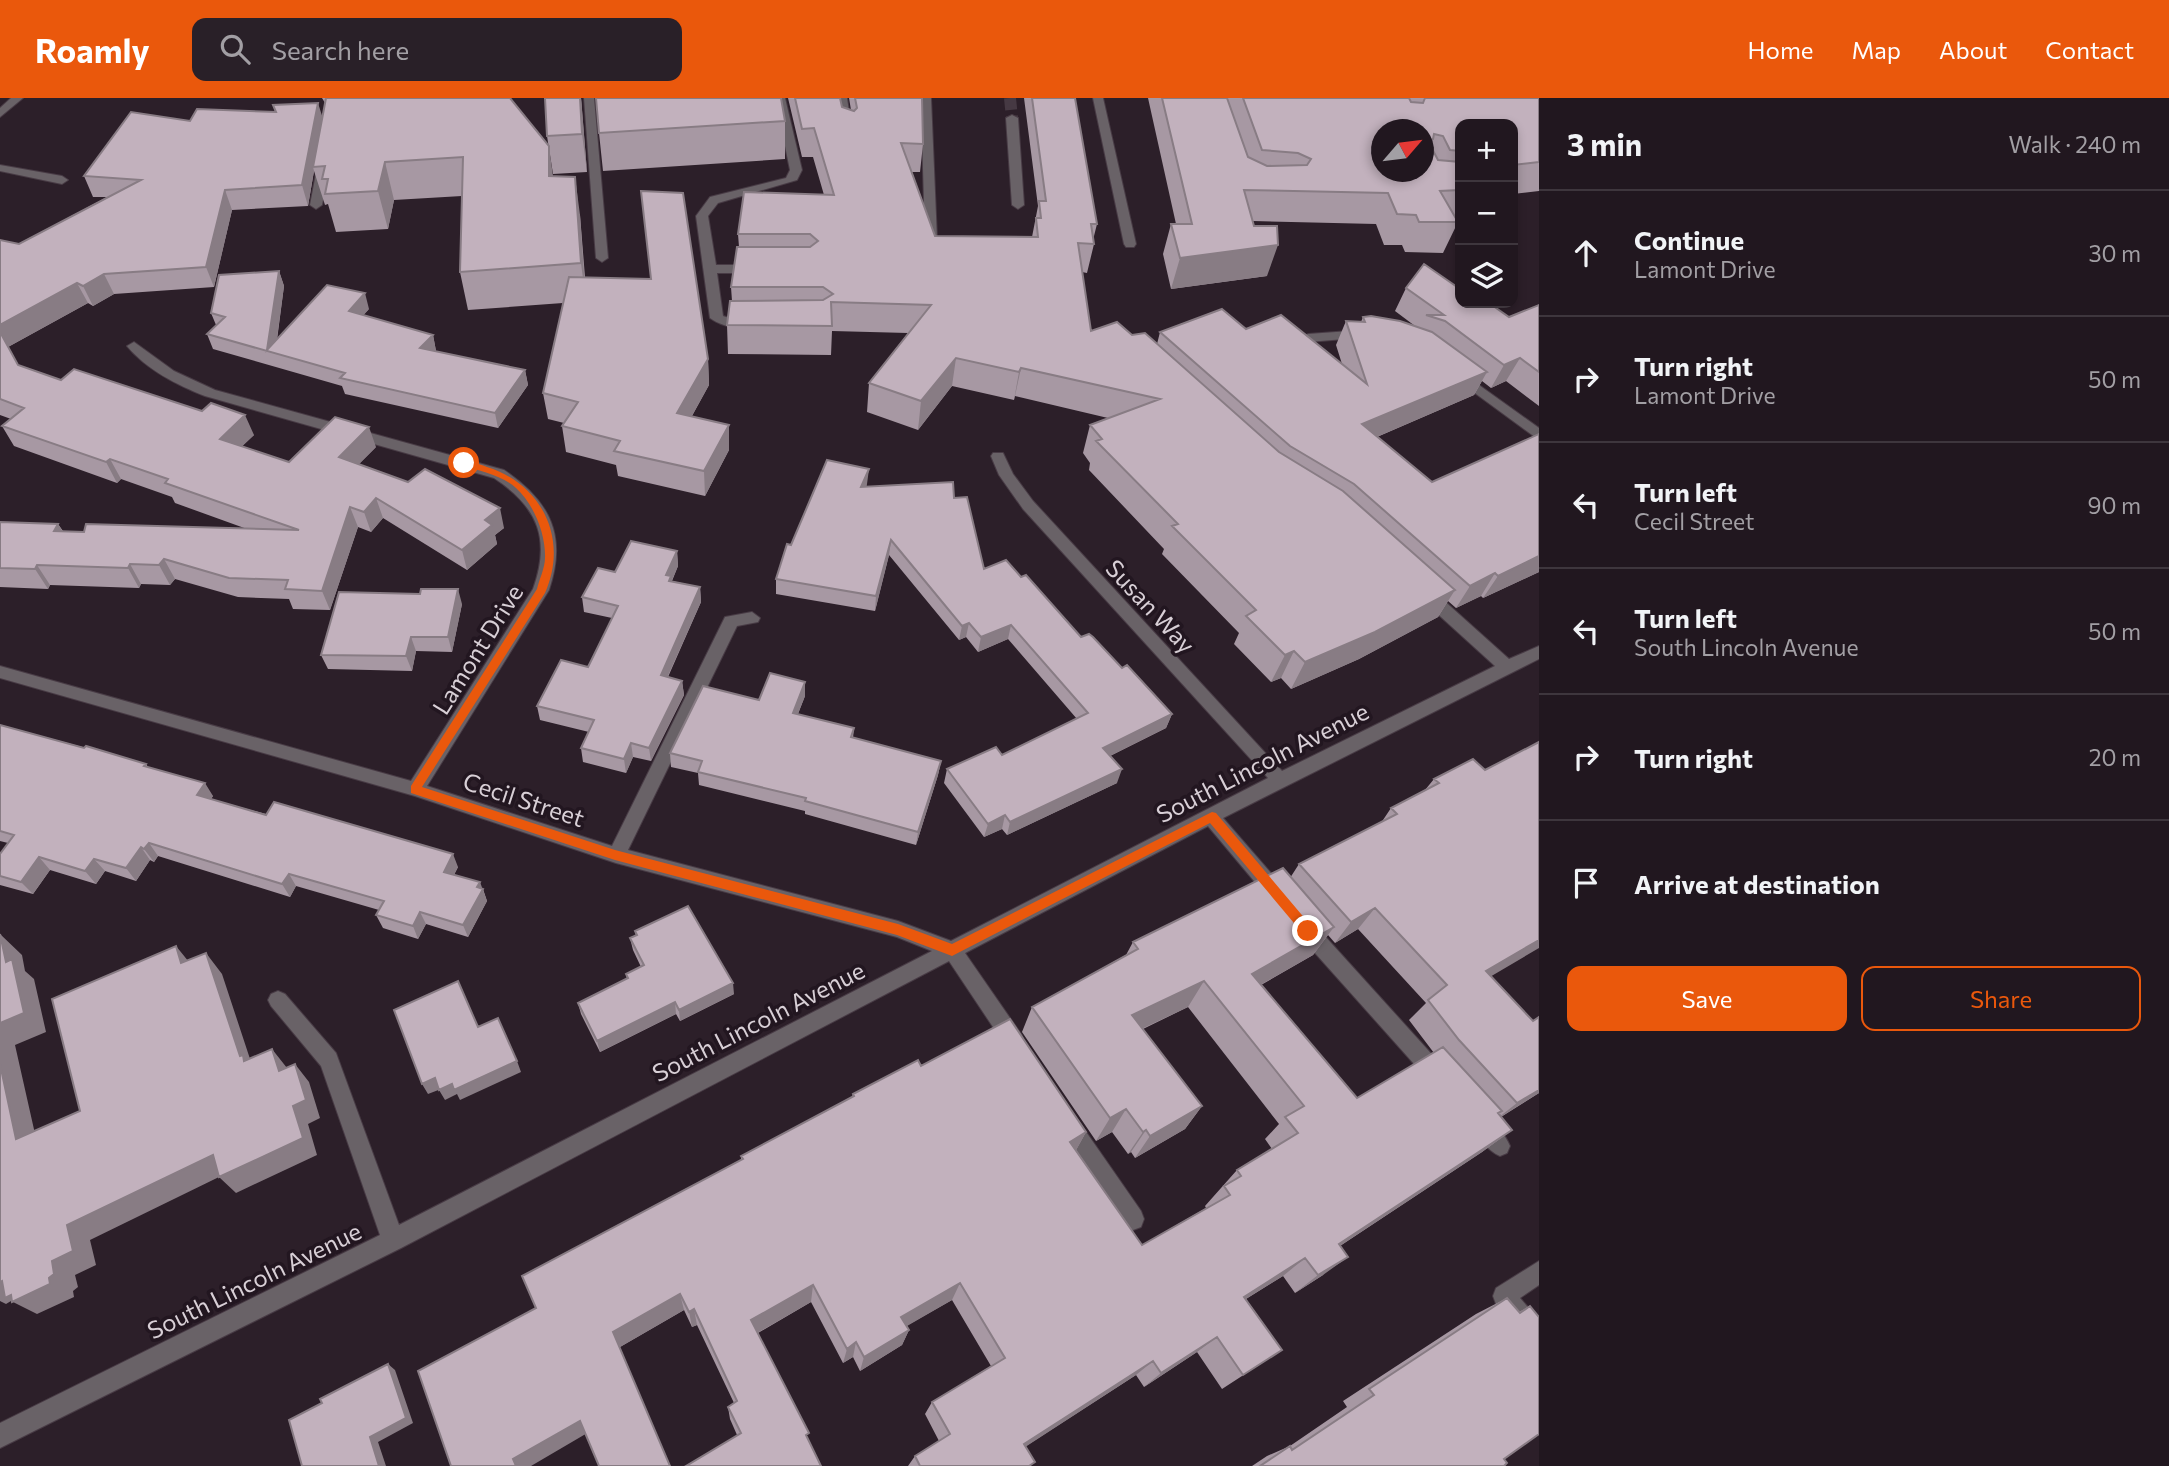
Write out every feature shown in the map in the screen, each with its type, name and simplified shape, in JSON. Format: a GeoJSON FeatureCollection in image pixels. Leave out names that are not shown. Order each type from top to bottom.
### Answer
{"type":"FeatureCollection","features":[{"type":"Feature","properties":{"kind":"street"},"geometry":{"type":"LineString","coordinates":[[0,114],[18,98]]}},
{"type":"Feature","properties":{"kind":"street"},"geometry":{"type":"LineString","coordinates":[[589,98],[602,258]]}},
{"type":"Feature","properties":{"kind":"street"},"geometry":{"type":"LineString","coordinates":[[770,323],[731,323],[717,318],[702,216],[714,200],[791,180],[796,170],[780,98]]}},
{"type":"Feature","properties":{"kind":"street"},"geometry":{"type":"LineString","coordinates":[[842,98],[849,135]]}},
{"type":"Feature","properties":{"kind":"street"},"geometry":{"type":"LineString","coordinates":[[926,98],[931,239]]}},
{"type":"Feature","properties":{"kind":"street"},"geometry":{"type":"LineString","coordinates":[[1098,98],[1130,244]]}},
{"type":"Feature","properties":{"kind":"street"},"geometry":{"type":"LineString","coordinates":[[1012,118],[1018,205]]}},
{"type":"Feature","properties":{"kind":"street"},"geometry":{"type":"LineString","coordinates":[[316,205],[326,152]]}},
{"type":"Feature","properties":{"kind":"street"},"geometry":{"type":"LineString","coordinates":[[0,168],[62,180]]}},
{"type":"Feature","properties":{"kind":"street"},"geometry":{"type":"LineString","coordinates":[[710,269],[772,269]]}},
{"type":"Feature","properties":{"kind":"street"},"geometry":{"type":"LineString","coordinates":[[1308,338],[1361,333],[1382,337]]}},
{"type":"Feature","properties":{"kind":"street","name":"Lamont Drive"},"geometry":{"type":"LineString","coordinates":[[134,346],[155,366],[180,382],[210,393],[499,474],[520,486],[538,510],[551,559],[541,590],[415,789]]}},
{"type":"Feature","properties":{"kind":"street"},"geometry":{"type":"LineString","coordinates":[[1447,366],[1539,435]]}},
{"type":"Feature","properties":{"kind":"street","name":"Susan Way"},"geometry":{"type":"LineString","coordinates":[[998,456],[1006,475],[1028,505],[1280,780]]}},
{"type":"Feature","properties":{"kind":"street"},"geometry":{"type":"LineString","coordinates":[[1414,584],[1507,668]]}},
{"type":"Feature","properties":{"kind":"street"},"geometry":{"type":"LineString","coordinates":[[615,855],[663,764],[731,621],[752,618]]}},
{"type":"Feature","properties":{"kind":"street","name":"South Lincoln Avenue"},"geometry":{"type":"LineString","coordinates":[[0,1436],[393,1240],[1280,780],[1539,652]]}},
{"type":"Feature","properties":{"kind":"street","name":"Cecil Street"},"geometry":{"type":"LineString","coordinates":[[0,672],[415,789],[615,855],[898,929],[952,950]]}},
{"type":"Feature","properties":{"kind":"street"},"geometry":{"type":"LineString","coordinates":[[1212,816],[1308,931],[1500,1146]]}},
{"type":"Feature","properties":{"kind":"street"},"geometry":{"type":"LineString","coordinates":[[952,950],[1028,1062]]}},
{"type":"Feature","properties":{"kind":"street"},"geometry":{"type":"LineString","coordinates":[[278,1000],[329,1060],[393,1240]]}},
{"type":"Feature","properties":{"kind":"street"},"geometry":{"type":"LineString","coordinates":[[1058,1107],[1133,1219]]}},
{"type":"Feature","properties":{"kind":"street"},"geometry":{"type":"LineString","coordinates":[[1539,1272],[1504,1296],[1539,1337]]}},
{"type":"Feature","properties":{"kind":"building"},"geometry":{"type":"Polygon","coordinates":[[[326,98],[510,98],[549,146],[549,176],[575,177],[581,263],[460,272],[463,157],[385,162],[378,191],[325,194],[328,179],[322,179],[325,166],[313,167],[326,98]]]}},
{"type":"Feature","properties":{"kind":"building"},"geometry":{"type":"Polygon","coordinates":[[[545,98],[580,98],[582,134],[547,136],[545,98]]]}},
{"type":"Feature","properties":{"kind":"building"},"geometry":{"type":"Polygon","coordinates":[[[596,98],[781,98],[785,121],[599,133],[596,98]]]}},
{"type":"Feature","properties":{"kind":"building"},"geometry":{"type":"Polygon","coordinates":[[[795,98],[840,98],[842,107],[854,111],[857,108],[855,98],[922,98],[923,144],[901,143],[935,236],[1038,237],[1036,218],[1041,218],[1039,201],[1046,201],[1032,98],[1075,98],[1097,224],[1091,224],[1094,244],[1078,243],[1091,331],[1117,322],[1132,335],[1145,333],[1279,452],[1343,491],[1455,590],[1375,632],[1305,662],[1294,651],[1285,655],[1246,616],[1256,610],[1172,526],[1178,524],[1096,441],[1102,439],[1090,425],[1160,399],[1021,368],[1019,372],[956,358],[921,401],[869,383],[931,305],[831,302],[832,326],[727,325],[730,301],[823,300],[833,294],[823,287],[731,287],[737,247],[810,247],[818,241],[810,234],[738,234],[744,192],[834,195],[814,128],[802,129],[795,98]]]}},
{"type":"Feature","properties":{"kind":"building"},"geometry":{"type":"Polygon","coordinates":[[[1162,98],[1227,98],[1248,157],[1267,166],[1307,165],[1311,159],[1298,153],[1262,150],[1243,98],[1409,98],[1411,102],[1423,103],[1425,98],[1539,98],[1539,162],[1518,164],[1518,119],[1455,119],[1455,150],[1450,150],[1443,136],[1434,134],[1434,119],[1371,119],[1371,182],[1434,182],[1434,152],[1438,160],[1455,162],[1455,190],[1440,191],[1455,217],[1455,222],[1419,222],[1416,215],[1397,214],[1388,193],[1244,190],[1254,226],[1277,226],[1278,245],[1180,258],[1171,224],[1192,224],[1162,98]]]}},
{"type":"Feature","properties":{"kind":"building"},"geometry":{"type":"Polygon","coordinates":[[[318,103],[302,185],[225,190],[206,267],[104,274],[83,286],[77,283],[0,325],[0,240],[19,244],[141,180],[84,176],[131,112],[190,121],[197,109],[276,112],[273,105],[318,103]]]}},
{"type":"Feature","properties":{"kind":"building"},"geometry":{"type":"Polygon","coordinates":[[[641,191],[683,193],[708,359],[677,413],[729,425],[704,471],[614,451],[620,441],[562,426],[578,402],[543,393],[569,277],[651,279],[641,191]]]}},
{"type":"Feature","properties":{"kind":"building"},"geometry":{"type":"Polygon","coordinates":[[[1424,264],[1455,286],[1455,308],[1496,308],[1509,317],[1539,305],[1539,372],[1520,358],[1504,365],[1445,321],[1426,315],[1444,315],[1406,288],[1424,264]]]}},
{"type":"Feature","properties":{"kind":"building"},"geometry":{"type":"Polygon","coordinates":[[[279,271],[267,350],[327,285],[365,293],[349,311],[433,335],[420,348],[525,370],[495,413],[340,378],[345,373],[207,334],[225,317],[211,313],[219,275],[279,271]]]}},
{"type":"Feature","properties":{"kind":"building"},"geometry":{"type":"Polygon","coordinates":[[[1222,309],[1246,329],[1281,315],[1367,384],[1346,321],[1365,322],[1363,317],[1371,316],[1400,321],[1432,332],[1487,372],[1362,424],[1432,482],[1539,434],[1539,556],[1470,586],[1354,484],[1290,446],[1160,332],[1222,309]]]}},
{"type":"Feature","properties":{"kind":"building"},"geometry":{"type":"Polygon","coordinates":[[[0,332],[18,365],[61,380],[74,369],[202,411],[211,403],[245,415],[220,439],[289,462],[335,417],[369,427],[339,457],[408,482],[425,469],[500,508],[485,520],[492,525],[462,550],[376,498],[364,512],[350,507],[322,591],[285,589],[288,580],[229,578],[164,559],[159,565],[130,564],[128,568],[37,565],[35,569],[0,568],[0,522],[58,524],[54,531],[84,532],[86,524],[299,530],[165,483],[168,479],[110,459],[106,462],[2,426],[24,408],[0,399],[0,332]]]}},
{"type":"Feature","properties":{"kind":"building"},"geometry":{"type":"Polygon","coordinates":[[[827,460],[869,469],[861,487],[953,482],[954,498],[967,497],[984,569],[1006,560],[1021,577],[1026,575],[1081,637],[1089,634],[1122,668],[1127,665],[1172,714],[1103,748],[1122,769],[1010,822],[1005,815],[988,824],[947,769],[996,747],[1002,755],[1088,713],[1011,625],[981,637],[969,623],[962,626],[891,540],[876,596],[776,579],[787,544],[791,545],[827,460]]]}},
{"type":"Feature","properties":{"kind":"building"},"geometry":{"type":"Polygon","coordinates":[[[631,541],[677,551],[666,575],[671,576],[669,581],[700,587],[661,675],[682,681],[649,748],[631,743],[624,759],[581,748],[594,720],[537,706],[561,660],[588,667],[618,606],[582,597],[598,568],[615,572],[631,541]]]}},
{"type":"Feature","properties":{"kind":"building"},"geometry":{"type":"Polygon","coordinates":[[[421,589],[458,589],[448,637],[411,637],[406,656],[321,655],[339,592],[420,594],[421,589]]]}},
{"type":"Feature","properties":{"kind":"building"},"geometry":{"type":"Polygon","coordinates":[[[770,673],[805,682],[793,713],[854,728],[851,737],[941,761],[918,832],[805,801],[806,798],[698,772],[702,761],[670,753],[703,686],[759,700],[770,673]]]}},
{"type":"Feature","properties":{"kind":"building"},"geometry":{"type":"Polygon","coordinates":[[[0,725],[84,748],[86,746],[205,783],[197,795],[266,815],[274,802],[453,854],[444,872],[480,882],[477,887],[483,889],[463,925],[420,912],[413,926],[376,915],[384,901],[289,874],[282,884],[149,843],[144,849],[141,847],[126,868],[94,859],[85,871],[39,857],[21,882],[0,876],[0,854],[14,835],[0,831],[0,725]]]}},
{"type":"Feature","properties":{"kind":"building"},"geometry":{"type":"Polygon","coordinates":[[[1539,742],[1539,940],[1486,971],[1533,1021],[1539,1017],[1539,1090],[1517,1103],[1459,1040],[1428,1000],[1447,985],[1375,908],[1351,922],[1299,864],[1397,814],[1391,808],[1439,783],[1434,779],[1473,759],[1485,770],[1539,742]]]}},
{"type":"Feature","properties":{"kind":"building"},"geometry":{"type":"Polygon","coordinates":[[[1283,868],[1334,927],[1252,974],[1357,1098],[1443,1047],[1502,1111],[1498,1113],[1512,1130],[1339,1244],[1348,1257],[1318,1275],[1305,1258],[1244,1297],[1282,1350],[1243,1375],[1217,1337],[1161,1373],[1153,1361],[1024,1444],[1035,1462],[1029,1466],[920,1466],[915,1456],[950,1434],[932,1402],[1005,1358],[960,1283],[901,1317],[909,1330],[864,1357],[856,1342],[847,1349],[813,1285],[751,1320],[809,1433],[806,1435],[821,1466],[686,1466],[741,1433],[728,1407],[737,1401],[694,1309],[689,1312],[680,1294],[613,1332],[670,1466],[599,1466],[580,1421],[513,1459],[516,1466],[451,1466],[418,1371],[536,1308],[522,1276],[743,1159],[741,1156],[854,1096],[853,1094],[918,1060],[921,1066],[1010,1019],[1086,1132],[1070,1142],[1142,1245],[1230,1195],[1224,1186],[1241,1176],[1237,1170],[1298,1133],[1285,1117],[1304,1106],[1204,981],[1132,1015],[1202,1106],[1150,1136],[1146,1130],[1143,1132],[1126,1109],[1110,1118],[1032,1007],[1138,949],[1133,942],[1283,868]]]}},
{"type":"Feature","properties":{"kind":"building"},"geometry":{"type":"Polygon","coordinates":[[[688,906],[733,983],[679,1010],[675,1002],[597,1041],[578,1003],[628,978],[626,974],[644,965],[630,938],[637,935],[635,931],[688,906]]]}},
{"type":"Feature","properties":{"kind":"building"},"geometry":{"type":"Polygon","coordinates":[[[0,934],[6,962],[12,959],[24,1013],[0,1023],[0,934]]]}},
{"type":"Feature","properties":{"kind":"building"},"geometry":{"type":"Polygon","coordinates":[[[176,946],[181,963],[206,953],[240,1056],[243,1055],[244,1061],[272,1049],[279,1071],[295,1064],[306,1100],[293,1106],[303,1138],[219,1177],[213,1155],[67,1225],[73,1251],[52,1261],[54,1274],[49,1278],[50,1284],[12,1302],[11,1295],[5,1298],[2,1281],[0,1282],[0,1064],[16,1139],[80,1111],[52,999],[176,946]]]}},
{"type":"Feature","properties":{"kind":"building"},"geometry":{"type":"Polygon","coordinates":[[[458,981],[478,1027],[498,1018],[517,1061],[454,1090],[452,1084],[439,1090],[435,1078],[422,1084],[394,1010],[458,981]]]}},
{"type":"Feature","properties":{"kind":"building"},"geometry":{"type":"Polygon","coordinates":[[[1507,1298],[1520,1313],[1530,1306],[1539,1317],[1539,1434],[1504,1459],[1507,1463],[1504,1466],[1260,1466],[1290,1446],[1292,1450],[1374,1395],[1369,1389],[1507,1298]]]}},
{"type":"Feature","properties":{"kind":"building"},"geometry":{"type":"Polygon","coordinates":[[[388,1364],[406,1418],[370,1437],[379,1466],[302,1466],[289,1420],[322,1403],[320,1399],[388,1364]]]}},
{"type":"Feature","properties":{"kind":"tunnel"},"geometry":{"type":"LineString","coordinates":[[1010,98],[1012,118]]}},
{"type":"Feature","properties":{"kind":"route"},"geometry":{"type":"LineString","coordinates":[[464,463],[499,474],[520,486],[538,510],[551,559],[541,590],[415,789],[615,855],[898,929],[952,950],[1212,816],[1308,931]]}}]}
